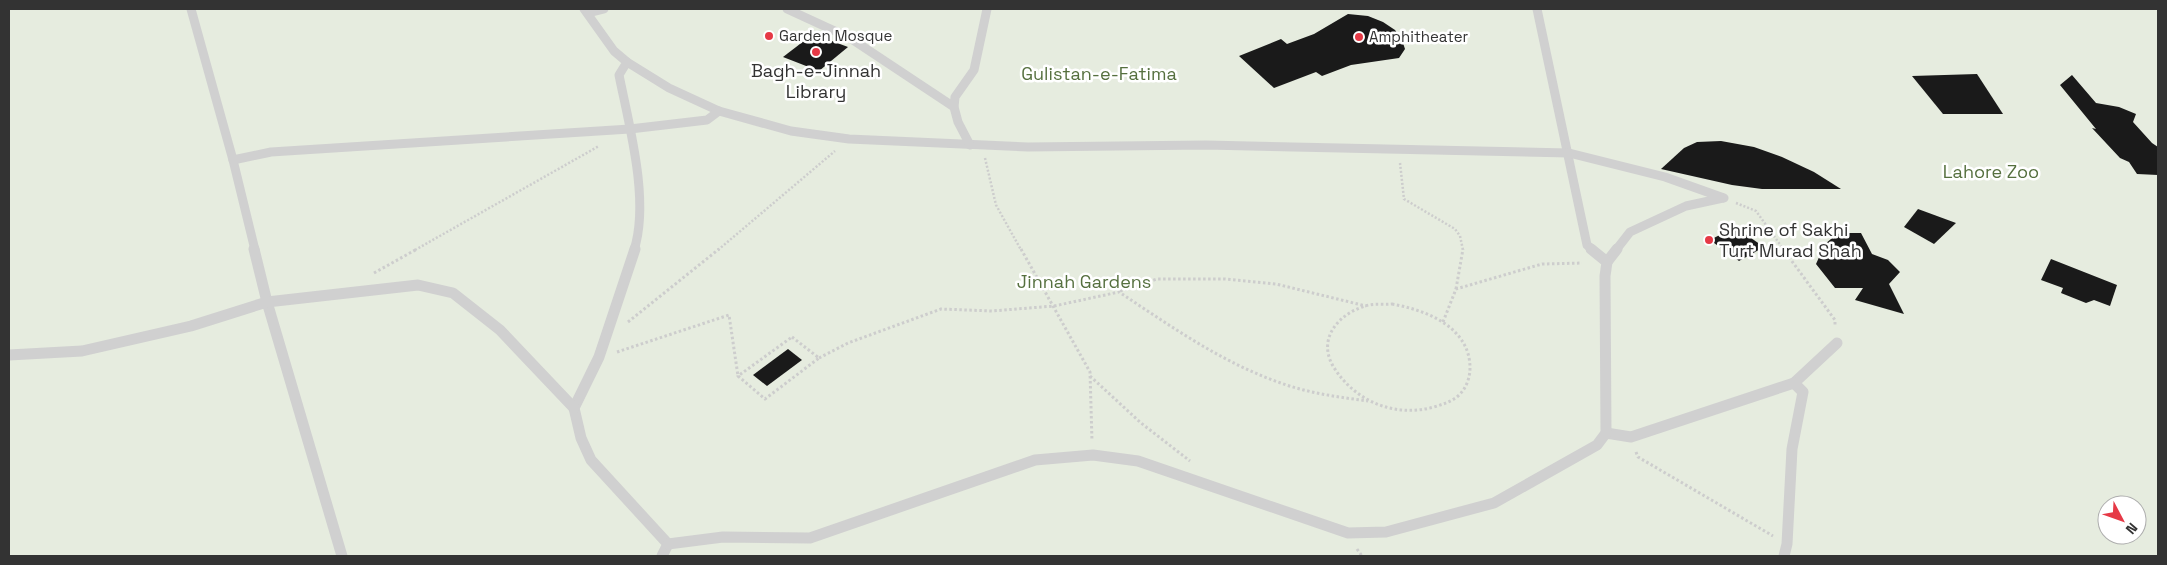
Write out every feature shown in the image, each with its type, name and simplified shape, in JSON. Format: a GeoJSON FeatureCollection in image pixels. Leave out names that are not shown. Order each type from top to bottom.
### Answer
{"type":"FeatureCollection","features":[{"type":"Feature","properties":{"kind":"lane"},"geometry":{"type":"LineString","coordinates":[[191,9],[232,160],[267,302],[342,556]]}},
{"type":"Feature","properties":{"kind":"lane"},"geometry":{"type":"LineString","coordinates":[[604,9],[586,11],[614,51],[627,62],[669,88],[719,111],[791,131],[849,139],[970,145],[1206,145],[1569,153],[1665,176],[1724,198]]}},
{"type":"Feature","properties":{"kind":"lane"},"geometry":{"type":"LineString","coordinates":[[787,9],[850,38],[954,107]]}},
{"type":"Feature","properties":{"kind":"lane"},"geometry":{"type":"LineString","coordinates":[[970,145],[958,122],[954,107],[956,97],[974,70],[987,9]]}},
{"type":"Feature","properties":{"kind":"lane"},"geometry":{"type":"LineString","coordinates":[[1537,9],[1587,245],[1607,262]]}},
{"type":"Feature","properties":{"kind":"lane"},"geometry":{"type":"LineString","coordinates":[[574,408],[599,357],[636,241],[641,207],[630,129],[618,75],[627,62]]}},
{"type":"Feature","properties":{"kind":"lane"},"geometry":{"type":"LineString","coordinates":[[232,160],[271,152],[630,129],[708,120],[719,111]]}},
{"type":"Feature","properties":{"kind":"lane"},"geometry":{"type":"LineString","coordinates":[[668,544],[723,537],[810,538],[1035,460],[1093,456],[1138,461],[1348,533],[1386,532],[1494,503],[1597,445],[1606,434],[1605,276],[1607,262],[1630,232],[1686,206],[1724,198]]}},
{"type":"Feature","properties":{"kind":"lane"},"geometry":{"type":"LineString","coordinates":[[9,355],[82,351],[191,326],[267,302],[340,292],[418,285],[453,294],[500,330],[574,408],[581,438],[591,460],[668,544]]}},
{"type":"Feature","properties":{"kind":"lane"},"geometry":{"type":"LineString","coordinates":[[1606,434],[1631,437],[1794,383],[1837,343]]}},
{"type":"Feature","properties":{"kind":"lane"},"geometry":{"type":"LineString","coordinates":[[1784,556],[1787,544],[1792,449],[1803,392],[1794,383]]}},
{"type":"Feature","properties":{"kind":"lane"},"geometry":{"type":"LineString","coordinates":[[662,556],[668,544]]}},
{"type":"Feature","properties":{"kind":"path"},"geometry":{"type":"LineString","coordinates":[[626,324],[693,271],[849,139]]}},
{"type":"Feature","properties":{"kind":"path"},"geometry":{"type":"LineString","coordinates":[[366,277],[604,143]]}},
{"type":"Feature","properties":{"kind":"path"},"geometry":{"type":"LineString","coordinates":[[982,145],[996,205],[1035,277],[1054,306],[1090,375],[1141,423],[1197,464]]}},
{"type":"Feature","properties":{"kind":"path"},"geometry":{"type":"LineString","coordinates":[[1398,150],[1404,199],[1411,205],[1452,224],[1462,237],[1464,247],[1456,289],[1443,322]]}},
{"type":"Feature","properties":{"kind":"path"},"geometry":{"type":"LineString","coordinates":[[1724,198],[1756,211],[1835,320],[1837,343]]}},
{"type":"Feature","properties":{"kind":"path"},"geometry":{"type":"LineString","coordinates":[[1456,289],[1542,264],[1607,262]]}},
{"type":"Feature","properties":{"kind":"path"},"geometry":{"type":"LineString","coordinates":[[599,357],[729,315],[738,376],[765,399],[819,358],[848,343],[941,309],[992,311],[1054,306],[1119,292],[1157,279],[1225,279],[1276,284],[1366,306],[1392,304],[1419,309],[1443,322],[1462,339],[1471,360],[1469,381],[1456,398],[1434,410],[1406,412],[1377,406],[1351,392],[1334,373],[1327,351],[1331,332],[1344,316],[1366,306]]}},
{"type":"Feature","properties":{"kind":"path"},"geometry":{"type":"LineString","coordinates":[[1119,292],[1180,331],[1268,378],[1332,397],[1368,401]]}},
{"type":"Feature","properties":{"kind":"path"},"geometry":{"type":"LineString","coordinates":[[738,376],[792,337],[819,358]]}},
{"type":"Feature","properties":{"kind":"path"},"geometry":{"type":"LineString","coordinates":[[1090,375],[1093,456]]}},
{"type":"Feature","properties":{"kind":"path"},"geometry":{"type":"LineString","coordinates":[[1631,437],[1638,457],[1787,544]]}},
{"type":"Feature","properties":{"kind":"green space","name":"Jinnah Gardens"},"geometry":{"type":"Polygon","coordinates":[[[9,9],[2158,9],[2158,556],[9,556],[9,9]]]}},
{"type":"Feature","properties":{"kind":"building"},"geometry":{"type":"Polygon","coordinates":[[[1348,14],[1368,16],[1383,22],[1395,30],[1402,40],[1405,49],[1399,58],[1351,65],[1322,76],[1316,72],[1274,88],[1239,56],[1281,39],[1287,44],[1314,34],[1348,14]]]}},
{"type":"Feature","properties":{"kind":"building","name":"Bagh-e-Jinnah Library"},"geometry":{"type":"Polygon","coordinates":[[[813,34],[848,47],[819,71],[783,57],[813,34]]]}},
{"type":"Feature","properties":{"kind":"building"},"geometry":{"type":"Polygon","coordinates":[[[1977,74],[2003,114],[1943,114],[1912,76],[1977,74]]]}},
{"type":"Feature","properties":{"kind":"building"},"geometry":{"type":"Polygon","coordinates":[[[2072,75],[2096,103],[2119,107],[2136,114],[2133,122],[2158,147],[2158,175],[2137,174],[2129,162],[2120,158],[2092,128],[2096,129],[2060,85],[2072,75]]]}},
{"type":"Feature","properties":{"kind":"building"},"geometry":{"type":"Polygon","coordinates":[[[1721,141],[1754,147],[1782,157],[1814,172],[1841,189],[1762,189],[1732,185],[1661,169],[1684,148],[1697,142],[1721,141]]]}},
{"type":"Feature","properties":{"kind":"building"},"geometry":{"type":"Polygon","coordinates":[[[1918,209],[1956,223],[1934,244],[1904,227],[1918,209]]]}},
{"type":"Feature","properties":{"kind":"building"},"geometry":{"type":"Polygon","coordinates":[[[1735,227],[1764,247],[1739,261],[1710,240],[1735,227]]]}},
{"type":"Feature","properties":{"kind":"building"},"geometry":{"type":"Polygon","coordinates":[[[1861,233],[1872,254],[1888,260],[1900,272],[1889,284],[1904,314],[1855,300],[1863,288],[1835,288],[1816,264],[1825,244],[1837,234],[1861,233]]]}},
{"type":"Feature","properties":{"kind":"building"},"geometry":{"type":"Polygon","coordinates":[[[2051,259],[2117,285],[2110,306],[2094,300],[2086,303],[2061,293],[2063,288],[2041,280],[2051,259]]]}},
{"type":"Feature","properties":{"kind":"building"},"geometry":{"type":"Polygon","coordinates":[[[788,349],[802,360],[767,386],[753,375],[788,349]]]}},
{"type":"Feature","properties":{"kind":"place","name":"Garden Mosque"},"geometry":{"type":"Point","coordinates":[769,36]}},
{"type":"Feature","properties":{"kind":"place","name":"Amphitheater"},"geometry":{"type":"Point","coordinates":[1359,37]}},
{"type":"Feature","properties":{"kind":"place","name":"Bagh-e-Jinnah Library"},"geometry":{"type":"Point","coordinates":[816,52]}},
{"type":"Feature","properties":{"kind":"place","name":"Shrine of Sakhi Turt Murad Shah"},"geometry":{"type":"Point","coordinates":[1709,240]}},
{"type":"Feature","properties":{"kind":"park label","name":"Gulistan-e-Fatima"},"geometry":{"type":"Point","coordinates":[1099,74]}},
{"type":"Feature","properties":{"kind":"park label","name":"Lahore Zoo"},"geometry":{"type":"Point","coordinates":[1991,172]}}]}
